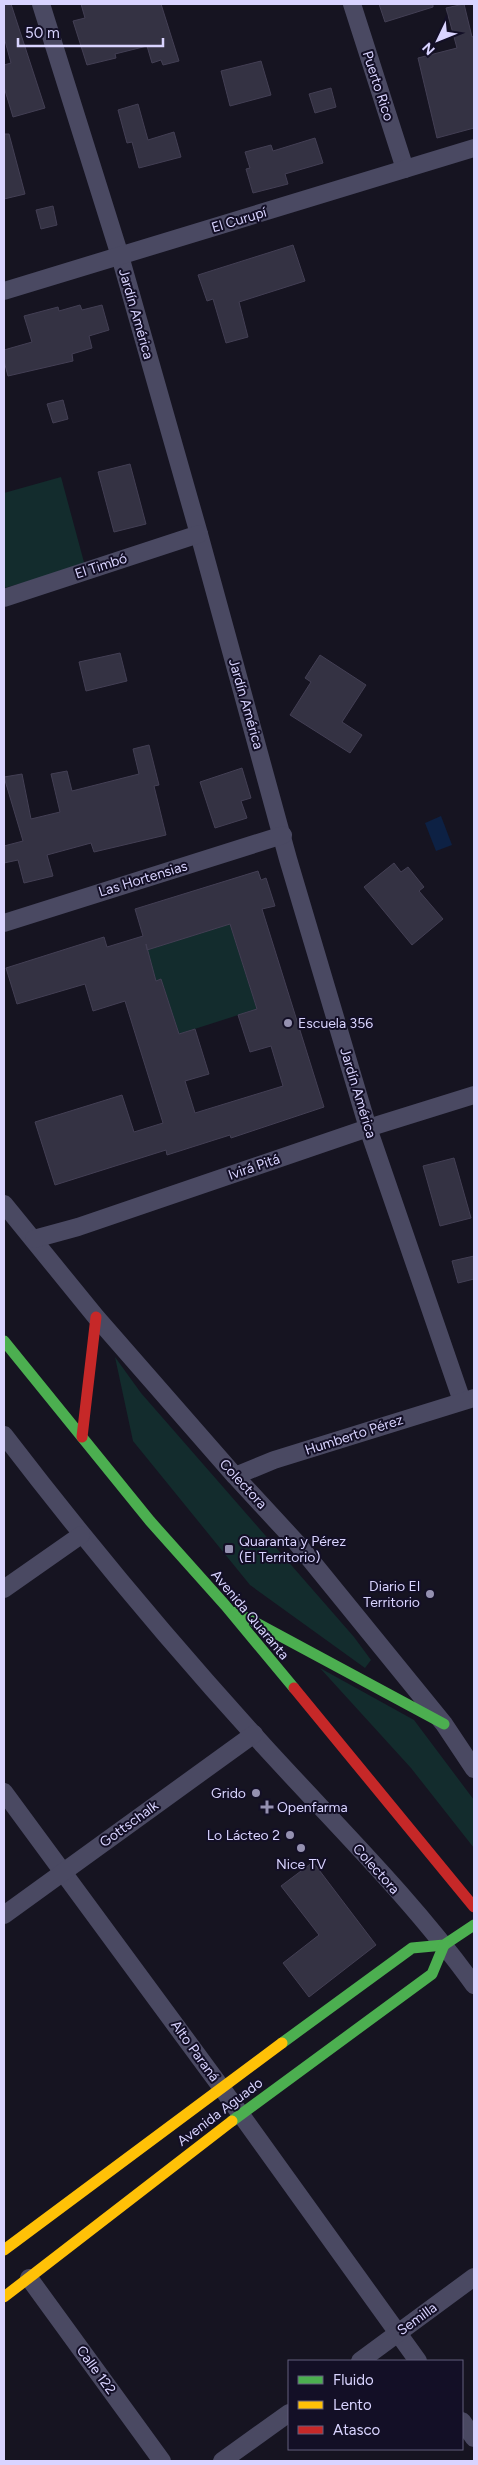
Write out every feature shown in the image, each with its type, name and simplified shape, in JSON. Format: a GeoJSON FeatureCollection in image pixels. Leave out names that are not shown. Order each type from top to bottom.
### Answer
{"type":"FeatureCollection","features":[{"type":"Feature","properties":{"kind":"main road"},"geometry":{"type":"LineString","coordinates":[[82,1437],[96,1317]]}},
{"type":"Feature","properties":{"kind":"main road","name":"Avenida Quaranta"},"geometry":{"type":"LineString","coordinates":[[4,1341],[150,1521],[225,1605],[474,1907]]}},
{"type":"Feature","properties":{"kind":"main road"},"geometry":{"type":"LineString","coordinates":[[225,1605],[444,1724]]}},
{"type":"Feature","properties":{"kind":"main road","name":"Avenida Aguado"},"geometry":{"type":"LineString","coordinates":[[5,2247],[412,1948],[444,1945],[474,1925]]}},
{"type":"Feature","properties":{"kind":"main road","name":"Avenida Aguado"},"geometry":{"type":"LineString","coordinates":[[4,2297],[241,2114],[432,1974],[444,1945]]}},
{"type":"Feature","properties":{"kind":"street","name":"Jardín América"},"geometry":{"type":"LineString","coordinates":[[41,4],[120,256],[283,835],[368,1128],[468,1399]]}},
{"type":"Feature","properties":{"kind":"street","name":"Puerto Rico"},"geometry":{"type":"LineString","coordinates":[[352,4],[405,169]]}},
{"type":"Feature","properties":{"kind":"street","name":"El Curupí"},"geometry":{"type":"LineString","coordinates":[[4,291],[474,148]]}},
{"type":"Feature","properties":{"kind":"street","name":"El Timbó"},"geometry":{"type":"LineString","coordinates":[[4,598],[199,534]]}},
{"type":"Feature","properties":{"kind":"street","name":"Las Hortensias"},"geometry":{"type":"LineString","coordinates":[[4,923],[283,835]]}},
{"type":"Feature","properties":{"kind":"street","name":"Ivirá Pitá"},"geometry":{"type":"LineString","coordinates":[[34,1239],[87,1224],[368,1128],[474,1095]]}},
{"type":"Feature","properties":{"kind":"street","name":"Colectora"},"geometry":{"type":"LineString","coordinates":[[4,1204],[96,1317],[235,1476],[296,1542],[444,1724],[474,1769]]}},
{"type":"Feature","properties":{"kind":"street","name":"Humberto Pérez"},"geometry":{"type":"LineString","coordinates":[[235,1476],[274,1460],[468,1399]]}},
{"type":"Feature","properties":{"kind":"street","name":"Colectora"},"geometry":{"type":"LineString","coordinates":[[4,1435],[81,1535],[254,1734],[444,1945],[474,1985]]}},
{"type":"Feature","properties":{"kind":"street"},"geometry":{"type":"LineString","coordinates":[[4,1589],[81,1535]]}},
{"type":"Feature","properties":{"kind":"street","name":"Gottschalk"},"geometry":{"type":"LineString","coordinates":[[4,1915],[254,1734]]}},
{"type":"Feature","properties":{"kind":"street","name":"Alto Paraná"},"geometry":{"type":"LineString","coordinates":[[4,1792],[241,2114],[417,2360]]}},
{"type":"Feature","properties":{"kind":"street","name":"Semilla"},"geometry":{"type":"LineString","coordinates":[[361,2360],[474,2277]]}},
{"type":"Feature","properties":{"kind":"street","name":"Calle 122"},"geometry":{"type":"LineString","coordinates":[[30,2278],[162,2461]]}},
{"type":"Feature","properties":{"kind":"street"},"geometry":{"type":"LineString","coordinates":[[222,2461],[288,2414]]}},
{"type":"Feature","properties":{"kind":"street"},"geometry":{"type":"LineString","coordinates":[[463,2422],[474,2438]]}},
{"type":"Feature","properties":{"kind":"green space"},"geometry":{"type":"Polygon","coordinates":[[[61,477],[85,566],[4,588],[4,493],[61,477]]]}},
{"type":"Feature","properties":{"kind":"green space"},"geometry":{"type":"Polygon","coordinates":[[[230,924],[257,1009],[179,1034],[161,979],[156,981],[147,950],[230,924]]]}},
{"type":"Feature","properties":{"kind":"green space"},"geometry":{"type":"Polygon","coordinates":[[[115,1357],[141,1393],[354,1637],[371,1660],[365,1668],[250,1585],[133,1441],[115,1357]]]}},
{"type":"Feature","properties":{"kind":"green space"},"geometry":{"type":"Polygon","coordinates":[[[320,1668],[414,1720],[474,1800],[474,1848],[411,1768],[320,1668]]]}},
{"type":"Feature","properties":{"kind":"water"},"geometry":{"type":"Polygon","coordinates":[[[441,816],[452,845],[436,851],[425,823],[441,816]]]}},
{"type":"Feature","properties":{"kind":"building"},"geometry":{"type":"Polygon","coordinates":[[[4,4],[11,4],[45,108],[13,117],[4,87],[4,65],[11,63],[4,37],[4,4]]]}},
{"type":"Feature","properties":{"kind":"building"},"geometry":{"type":"Polygon","coordinates":[[[81,4],[161,4],[179,61],[163,65],[161,60],[152,63],[147,46],[115,54],[116,58],[87,65],[73,21],[85,18],[81,4]]]}},
{"type":"Feature","properties":{"kind":"building"},"geometry":{"type":"Polygon","coordinates":[[[379,4],[433,4],[433,7],[385,22],[379,4]]]}},
{"type":"Feature","properties":{"kind":"building"},"geometry":{"type":"Polygon","coordinates":[[[464,4],[472,37],[474,36],[474,128],[437,138],[418,58],[457,48],[446,8],[464,4]]]}},
{"type":"Feature","properties":{"kind":"building"},"geometry":{"type":"Polygon","coordinates":[[[261,61],[271,95],[230,106],[221,71],[261,61]]]}},
{"type":"Feature","properties":{"kind":"building"},"geometry":{"type":"Polygon","coordinates":[[[331,88],[336,107],[315,113],[309,94],[331,88]]]}},
{"type":"Feature","properties":{"kind":"building"},"geometry":{"type":"Polygon","coordinates":[[[138,104],[148,140],[174,132],[181,157],[139,168],[132,142],[127,143],[118,110],[138,104]]]}},
{"type":"Feature","properties":{"kind":"building"},"geometry":{"type":"Polygon","coordinates":[[[4,134],[9,134],[25,194],[4,199],[4,134]]]}},
{"type":"Feature","properties":{"kind":"building"},"geometry":{"type":"Polygon","coordinates":[[[315,138],[323,163],[285,174],[288,184],[253,193],[246,169],[250,168],[245,152],[271,145],[273,151],[315,138]]]}},
{"type":"Feature","properties":{"kind":"building"},"geometry":{"type":"Polygon","coordinates":[[[53,206],[57,225],[41,229],[36,210],[53,206]]]}},
{"type":"Feature","properties":{"kind":"building"},"geometry":{"type":"Polygon","coordinates":[[[293,245],[305,281],[239,302],[248,337],[226,343],[213,299],[207,301],[198,275],[293,245]]]}},
{"type":"Feature","properties":{"kind":"building"},"geometry":{"type":"Polygon","coordinates":[[[80,305],[82,310],[102,305],[109,330],[89,336],[92,348],[72,354],[73,361],[8,376],[4,361],[4,350],[32,342],[24,316],[58,307],[59,311],[80,305]]]}},
{"type":"Feature","properties":{"kind":"building"},"geometry":{"type":"Polygon","coordinates":[[[63,400],[68,419],[53,423],[47,404],[63,400]]]}},
{"type":"Feature","properties":{"kind":"building"},"geometry":{"type":"Polygon","coordinates":[[[130,464],[146,524],[114,532],[98,472],[130,464]]]}},
{"type":"Feature","properties":{"kind":"building"},"geometry":{"type":"Polygon","coordinates":[[[120,653],[127,681],[86,691],[79,662],[120,653]]]}},
{"type":"Feature","properties":{"kind":"building"},"geometry":{"type":"Polygon","coordinates":[[[320,655],[366,685],[342,722],[362,735],[350,753],[290,715],[311,682],[305,678],[320,655]]]}},
{"type":"Feature","properties":{"kind":"building"},"geometry":{"type":"Polygon","coordinates":[[[149,745],[159,785],[154,786],[166,835],[94,852],[91,843],[47,855],[53,876],[24,883],[18,860],[4,863],[4,846],[23,841],[4,777],[22,774],[31,819],[60,812],[51,774],[67,771],[72,791],[139,774],[133,749],[149,745]]]}},
{"type":"Feature","properties":{"kind":"building"},"geometry":{"type":"Polygon","coordinates":[[[242,768],[251,798],[241,801],[247,818],[215,828],[200,782],[242,768]]]}},
{"type":"Feature","properties":{"kind":"building"},"geometry":{"type":"Polygon","coordinates":[[[394,863],[401,872],[408,867],[424,887],[419,891],[443,919],[412,945],[364,887],[394,863]]]}},
{"type":"Feature","properties":{"kind":"building"},"geometry":{"type":"Polygon","coordinates":[[[258,871],[261,880],[266,878],[275,906],[262,909],[324,1107],[231,1138],[230,1135],[167,1155],[166,1150],[55,1185],[35,1122],[122,1095],[134,1132],[163,1123],[125,1001],[93,1011],[85,984],[17,1004],[6,968],[104,937],[107,947],[143,936],[135,909],[258,871]],[[230,924],[148,950],[156,981],[161,979],[179,1034],[195,1029],[209,1074],[185,1081],[195,1113],[283,1086],[271,1046],[250,1052],[238,1015],[257,1009],[230,924]]]}},
{"type":"Feature","properties":{"kind":"building"},"geometry":{"type":"Polygon","coordinates":[[[454,1158],[471,1218],[440,1226],[423,1166],[454,1158]]]}},
{"type":"Feature","properties":{"kind":"building"},"geometry":{"type":"Polygon","coordinates":[[[474,1256],[474,1279],[458,1283],[452,1261],[474,1256]]]}},
{"type":"Feature","properties":{"kind":"building"},"geometry":{"type":"Polygon","coordinates":[[[313,1862],[376,1945],[309,1997],[283,1963],[319,1935],[281,1886],[313,1862]]]}},
{"type":"Feature","properties":{"kind":"traffic: fast"},"geometry":{"type":"LineString","coordinates":[[4,1341],[150,1521],[225,1605],[294,1688]]}},
{"type":"Feature","properties":{"kind":"traffic: fast"},"geometry":{"type":"LineString","coordinates":[[236,1612],[444,1724]]}},
{"type":"Feature","properties":{"kind":"traffic: fast"},"geometry":{"type":"LineString","coordinates":[[282,2043],[412,1948],[444,1945],[474,1925]]}},
{"type":"Feature","properties":{"kind":"traffic: fast"},"geometry":{"type":"LineString","coordinates":[[232,2121],[432,1974],[444,1945]]}},
{"type":"Feature","properties":{"kind":"traffic: slow"},"geometry":{"type":"LineString","coordinates":[[4,2250],[282,2043]]}},
{"type":"Feature","properties":{"kind":"traffic: slow"},"geometry":{"type":"LineString","coordinates":[[4,2297],[232,2121]]}},
{"type":"Feature","properties":{"kind":"traffic: jam"},"geometry":{"type":"LineString","coordinates":[[82,1437],[96,1317]]}},
{"type":"Feature","properties":{"kind":"traffic: jam"},"geometry":{"type":"LineString","coordinates":[[294,1688],[474,1907]]}},
{"type":"Feature","properties":{"kind":"place","name":"Escuela 356"},"geometry":{"type":"Point","coordinates":[288,1023]}},
{"type":"Feature","properties":{"kind":"place","name":"Quaranta y Pérez (El Territorio)"},"geometry":{"type":"Point","coordinates":[229,1549]}},
{"type":"Feature","properties":{"kind":"place","name":"Diario El Territorio"},"geometry":{"type":"Point","coordinates":[430,1594]}},
{"type":"Feature","properties":{"kind":"place","name":"Grido"},"geometry":{"type":"Point","coordinates":[256,1793]}},
{"type":"Feature","properties":{"kind":"place","name":"Openfarma"},"geometry":{"type":"Point","coordinates":[267,1807]}},
{"type":"Feature","properties":{"kind":"place","name":"Lo Lácteo 2"},"geometry":{"type":"Point","coordinates":[290,1835]}},
{"type":"Feature","properties":{"kind":"place","name":"Nice TV"},"geometry":{"type":"Point","coordinates":[301,1848]}}]}
